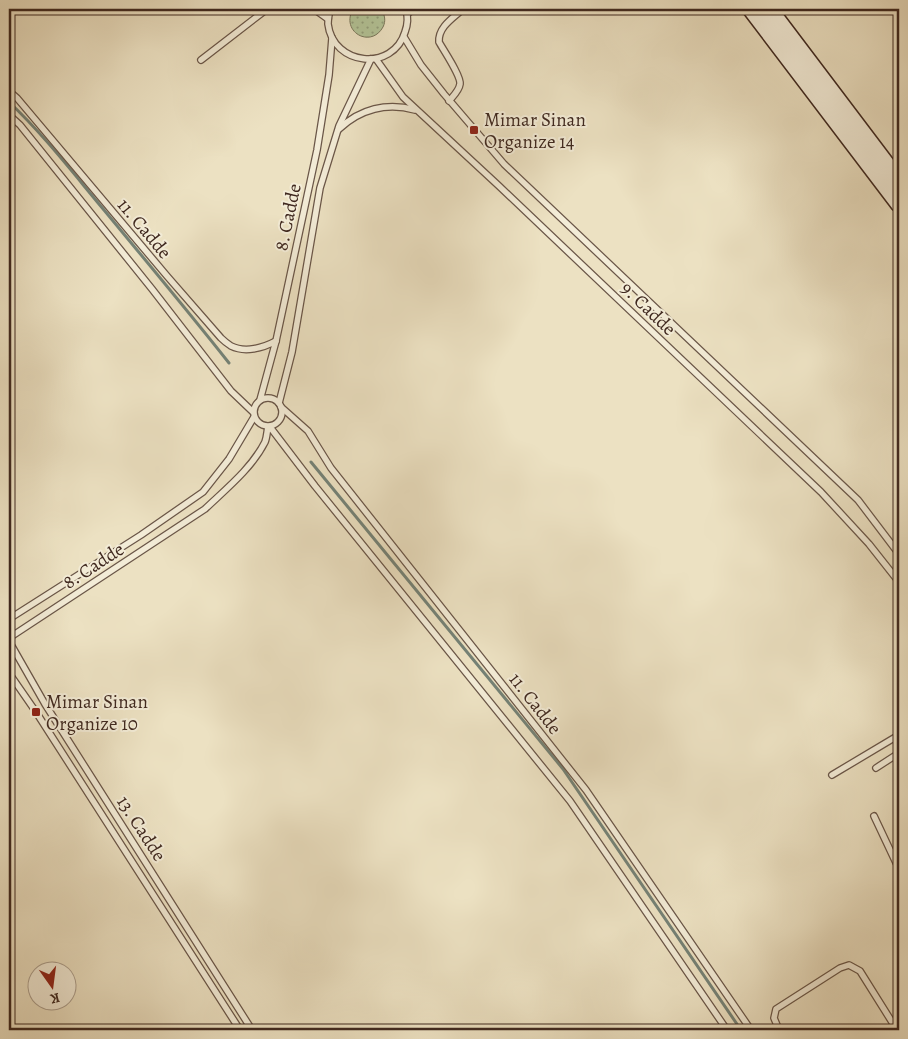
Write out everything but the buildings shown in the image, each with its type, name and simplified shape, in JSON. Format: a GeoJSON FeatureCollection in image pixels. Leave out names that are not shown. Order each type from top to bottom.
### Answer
{"type":"FeatureCollection","features":[{"type":"Feature","properties":{"kind":"street"},"geometry":{"type":"LineString","coordinates":[[750,9],[899,204]]}},
{"type":"Feature","properties":{"kind":"street"},"geometry":{"type":"LineString","coordinates":[[769,9],[899,181]]}},
{"type":"Feature","properties":{"kind":"lane"},"geometry":{"type":"LineString","coordinates":[[201,60],[267,9]]}},
{"type":"Feature","properties":{"kind":"lane"},"geometry":{"type":"LineString","coordinates":[[314,9],[328,19],[330,9]]}},
{"type":"Feature","properties":{"kind":"lane"},"geometry":{"type":"LineString","coordinates":[[332,38],[350,56],[363,60],[384,56],[392,52],[399,45],[404,37],[407,26],[406,12],[414,9]]}},
{"type":"Feature","properties":{"kind":"lane"},"geometry":{"type":"LineString","coordinates":[[449,101],[457,92],[460,84],[439,42],[439,36],[442,28],[463,9]]}},
{"type":"Feature","properties":{"kind":"lane","name":"8. Cadde"},"geometry":{"type":"LineString","coordinates":[[260,400],[276,341],[317,150],[329,75],[332,38],[328,19]]}},
{"type":"Feature","properties":{"kind":"lane","name":"9. Cadde"},"geometry":{"type":"LineString","coordinates":[[404,37],[421,65],[449,101],[504,164],[858,500],[899,554]]}},
{"type":"Feature","properties":{"kind":"lane","name":"8. Cadde"},"geometry":{"type":"LineString","coordinates":[[280,405],[292,352],[320,188],[337,131],[373,59]]}},
{"type":"Feature","properties":{"kind":"lane","name":"9. Cadde"},"geometry":{"type":"LineString","coordinates":[[373,59],[403,96],[418,111],[500,186],[821,492],[869,544],[899,582]]}},
{"type":"Feature","properties":{"kind":"lane","name":"11. Cadde"},"geometry":{"type":"LineString","coordinates":[[9,91],[17,98],[166,276],[221,338],[232,346],[246,349],[261,348],[276,341]]}},
{"type":"Feature","properties":{"kind":"lane"},"geometry":{"type":"LineString","coordinates":[[337,131],[353,118],[371,109],[391,106],[418,111]]}},
{"type":"Feature","properties":{"kind":"lane","name":"11. Cadde"},"geometry":{"type":"LineString","coordinates":[[9,115],[20,125],[232,391],[254,415]]}},
{"type":"Feature","properties":{"kind":"lane"},"geometry":{"type":"LineString","coordinates":[[270,398],[280,405],[281,417],[275,425],[260,425],[257,422],[254,415],[254,407],[260,400],[270,398]]}},
{"type":"Feature","properties":{"kind":"lane","name":"11. Cadde"},"geometry":{"type":"LineString","coordinates":[[280,405],[308,431],[331,468],[586,790],[751,1030]]}},
{"type":"Feature","properties":{"kind":"lane","name":"8. Cadde"},"geometry":{"type":"LineString","coordinates":[[9,619],[141,535],[203,492],[229,459],[254,415]]}},
{"type":"Feature","properties":{"kind":"lane","name":"8. Cadde"},"geometry":{"type":"LineString","coordinates":[[9,639],[205,509],[234,483],[248,466],[266,440],[269,426]]}},
{"type":"Feature","properties":{"kind":"lane","name":"11. Cadde"},"geometry":{"type":"LineString","coordinates":[[269,426],[327,501],[570,801],[727,1030]]}},
{"type":"Feature","properties":{"kind":"lane","name":"13. Cadde"},"geometry":{"type":"LineString","coordinates":[[9,639],[45,704],[252,1030]]}},
{"type":"Feature","properties":{"kind":"lane","name":"13. Cadde"},"geometry":{"type":"LineString","coordinates":[[9,672],[240,1030]]}},
{"type":"Feature","properties":{"kind":"lane"},"geometry":{"type":"LineString","coordinates":[[832,776],[899,735]]}},
{"type":"Feature","properties":{"kind":"lane"},"geometry":{"type":"LineString","coordinates":[[876,768],[899,753]]}},
{"type":"Feature","properties":{"kind":"lane"},"geometry":{"type":"LineString","coordinates":[[874,816],[899,869]]}},
{"type":"Feature","properties":{"kind":"lane"},"geometry":{"type":"LineString","coordinates":[[779,1030],[774,1018],[776,1009],[840,968],[850,965],[860,971],[897,1030]]}},
{"type":"Feature","properties":{"kind":"green space"},"geometry":{"type":"Polygon","coordinates":[[[353,9],[381,9],[385,18],[383,27],[371,37],[359,35],[351,25],[350,17],[353,9]]]}},
{"type":"Feature","properties":{"kind":"waterway"},"geometry":{"type":"LineString","coordinates":[[9,102],[58,154],[229,363]]}},
{"type":"Feature","properties":{"kind":"waterway"},"geometry":{"type":"LineString","coordinates":[[311,462],[563,769],[741,1030]]}},
{"type":"Feature","properties":{"kind":"place","name":"Mimar Sinan Organize 14"},"geometry":{"type":"Point","coordinates":[474,130]}},
{"type":"Feature","properties":{"kind":"place","name":"Mimar Sinan Organize 10"},"geometry":{"type":"Point","coordinates":[36,712]}}]}
